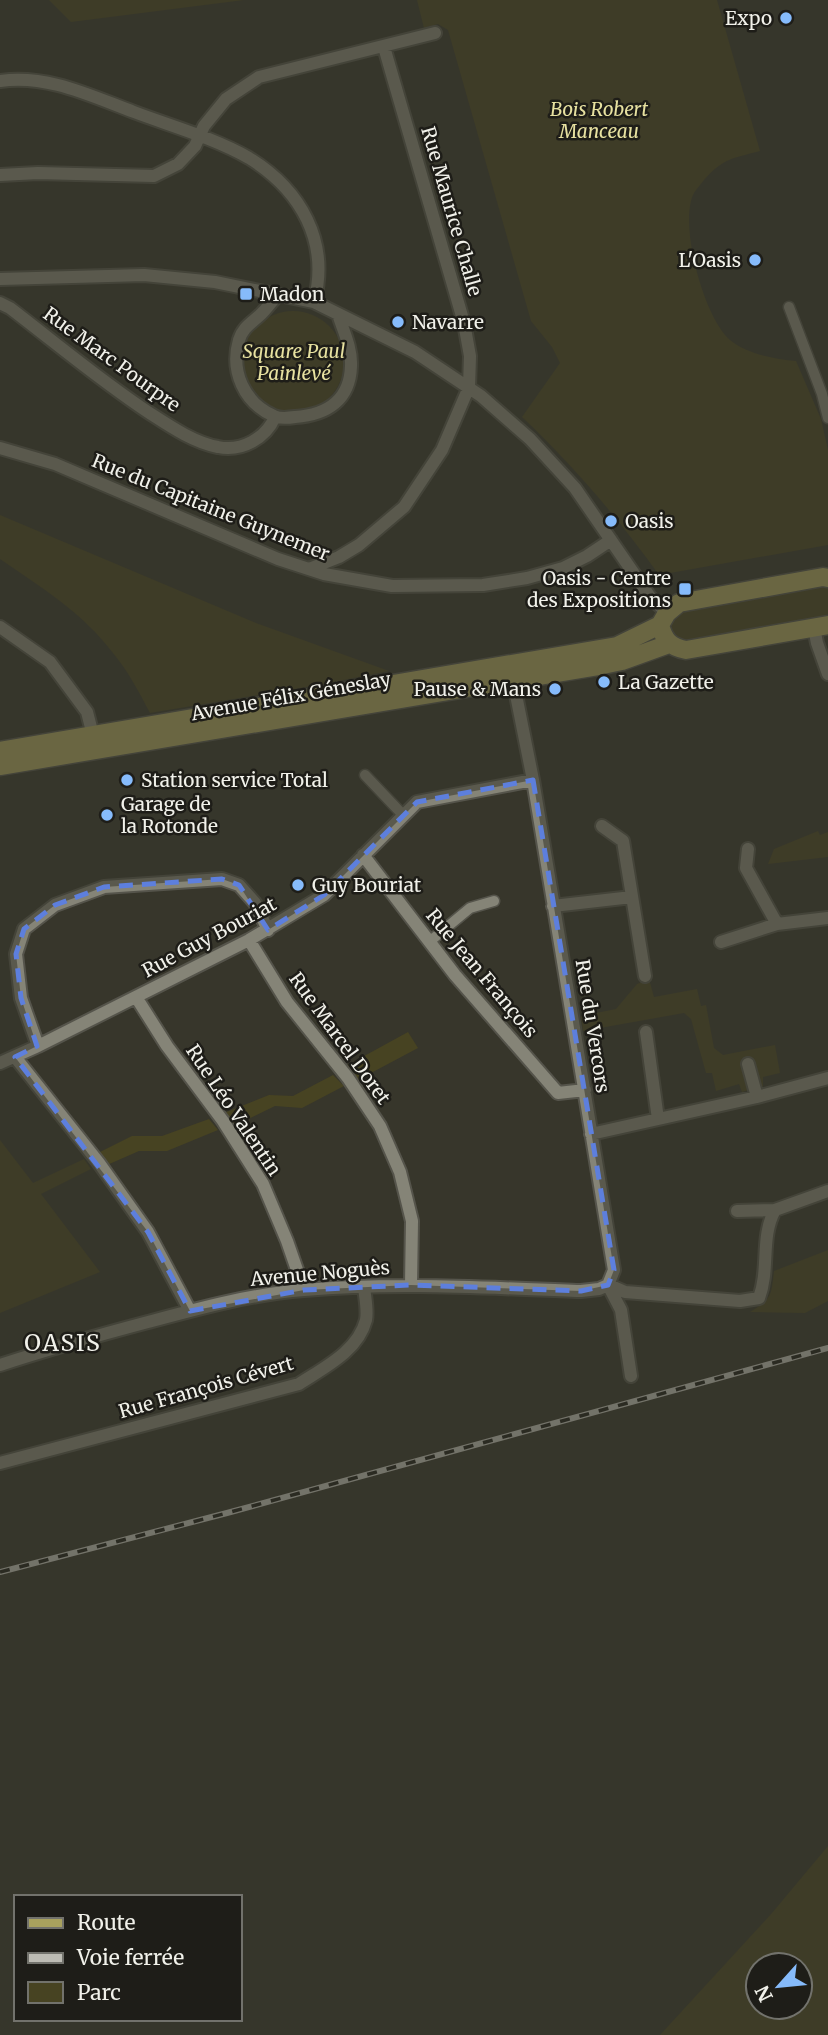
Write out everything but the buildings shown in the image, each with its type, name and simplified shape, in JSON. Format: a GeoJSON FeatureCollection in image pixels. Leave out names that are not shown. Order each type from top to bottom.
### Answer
{"type":"FeatureCollection","features":[{"type":"Feature","properties":{"kind":"main road","name":"Avenue Félix Géneslay"},"geometry":{"type":"LineString","coordinates":[[512,672],[617,646],[663,619],[679,603],[828,578]]}},
{"type":"Feature","properties":{"kind":"main road"},"geometry":{"type":"LineString","coordinates":[[663,619],[663,635],[669,644],[686,650],[821,627]]}},
{"type":"Feature","properties":{"kind":"main road","name":"Avenue Félix Géneslay"},"geometry":{"type":"LineString","coordinates":[[0,766],[95,743],[512,672],[622,661],[669,644]]}},
{"type":"Feature","properties":{"kind":"main road","name":"Avenue Félix Géneslay"},"geometry":{"type":"LineString","coordinates":[[0,751],[95,743]]}},
{"type":"Feature","properties":{"kind":"street"},"geometry":{"type":"LineString","coordinates":[[0,174],[154,176],[178,164],[195,146],[204,126],[226,99],[259,77],[435,33]]}},
{"type":"Feature","properties":{"kind":"street","name":"Rue Maurice Challe"},"geometry":{"type":"LineString","coordinates":[[384,47],[464,323],[470,356],[469,387]]}},
{"type":"Feature","properties":{"kind":"street"},"geometry":{"type":"LineString","coordinates":[[0,82],[18,79],[60,85],[200,136],[248,158],[278,179],[301,207],[314,232],[319,259],[319,282],[314,302]]}},
{"type":"Feature","properties":{"kind":"street"},"geometry":{"type":"LineString","coordinates":[[0,279],[144,275],[215,282],[314,302],[415,352],[469,387],[530,439],[575,488],[663,619]]}},
{"type":"Feature","properties":{"kind":"street"},"geometry":{"type":"LineString","coordinates":[[277,296],[246,326],[240,338],[236,358],[238,376],[246,394],[275,417],[308,416],[322,412],[337,404],[347,388],[352,362],[338,314]]}},
{"type":"Feature","properties":{"kind":"street","name":"Rue Marc Pourpre"},"geometry":{"type":"LineString","coordinates":[[0,303],[124,396],[195,439],[219,448],[236,447],[262,436],[275,417]]}},
{"type":"Feature","properties":{"kind":"street"},"geometry":{"type":"LineString","coordinates":[[789,307],[822,394],[828,418]]}},
{"type":"Feature","properties":{"kind":"street"},"geometry":{"type":"LineString","coordinates":[[309,569],[339,557],[359,545],[404,507],[443,450],[469,387]]}},
{"type":"Feature","properties":{"kind":"street","name":"Rue du Capitaine Guynemer"},"geometry":{"type":"LineString","coordinates":[[0,448],[55,464],[278,559],[340,578],[392,586],[482,585],[527,578],[563,568],[611,540]]}},
{"type":"Feature","properties":{"kind":"street"},"geometry":{"type":"LineString","coordinates":[[0,627],[50,662],[87,712],[95,743]]}},
{"type":"Feature","properties":{"kind":"street"},"geometry":{"type":"LineString","coordinates":[[821,627],[817,643],[828,674]]}},
{"type":"Feature","properties":{"kind":"street","name":"Rue du Vercors"},"geometry":{"type":"LineString","coordinates":[[512,672],[533,780],[614,1270],[608,1284],[621,1310],[631,1376]]}},
{"type":"Feature","properties":{"kind":"street"},"geometry":{"type":"LineString","coordinates":[[365,775],[403,816]]}},
{"type":"Feature","properties":{"kind":"street","name":"Rue Guy Bouriat"},"geometry":{"type":"LineString","coordinates":[[0,1063],[249,940],[324,895],[417,802],[533,780]]}},
{"type":"Feature","properties":{"kind":"street"},"geometry":{"type":"LineString","coordinates":[[602,826],[623,841],[645,976]]}},
{"type":"Feature","properties":{"kind":"street"},"geometry":{"type":"LineString","coordinates":[[748,849],[746,867],[777,924]]}},
{"type":"Feature","properties":{"kind":"street","name":"Rue Jean François"},"geometry":{"type":"LineString","coordinates":[[363,855],[429,942],[558,1093],[584,1090]]}},
{"type":"Feature","properties":{"kind":"street"},"geometry":{"type":"LineString","coordinates":[[38,1046],[20,998],[16,954],[24,929],[55,905],[104,887],[222,879],[239,885],[255,903],[268,930]]}},
{"type":"Feature","properties":{"kind":"street"},"geometry":{"type":"LineString","coordinates":[[553,906],[632,897]]}},
{"type":"Feature","properties":{"kind":"street"},"geometry":{"type":"LineString","coordinates":[[429,942],[470,908],[494,901]]}},
{"type":"Feature","properties":{"kind":"street"},"geometry":{"type":"LineString","coordinates":[[721,942],[777,924],[828,918]]}},
{"type":"Feature","properties":{"kind":"street","name":"Rue Marcel Doret"},"geometry":{"type":"LineString","coordinates":[[249,940],[287,1002],[348,1078],[380,1126],[400,1172],[412,1221],[411,1285]]}},
{"type":"Feature","properties":{"kind":"street","name":"Rue Léo Valentin"},"geometry":{"type":"LineString","coordinates":[[136,997],[167,1046],[223,1121],[263,1184],[304,1290]]}},
{"type":"Feature","properties":{"kind":"street"},"geometry":{"type":"LineString","coordinates":[[646,1032],[658,1119]]}},
{"type":"Feature","properties":{"kind":"street"},"geometry":{"type":"LineString","coordinates":[[15,1057],[99,1163],[148,1232],[190,1311]]}},
{"type":"Feature","properties":{"kind":"street"},"geometry":{"type":"LineString","coordinates":[[748,1065],[757,1097]]}},
{"type":"Feature","properties":{"kind":"street"},"geometry":{"type":"LineString","coordinates":[[591,1134],[757,1097],[828,1078]]}},
{"type":"Feature","properties":{"kind":"street"},"geometry":{"type":"LineString","coordinates":[[737,1211],[775,1210],[828,1191]]}},
{"type":"Feature","properties":{"kind":"street"},"geometry":{"type":"LineString","coordinates":[[608,1284],[625,1292],[740,1301],[759,1298],[764,1285],[768,1223],[775,1210]]}},
{"type":"Feature","properties":{"kind":"street","name":"Avenue Noguès"},"geometry":{"type":"LineString","coordinates":[[0,1365],[190,1311],[240,1299],[304,1290],[411,1285],[581,1291],[600,1289],[608,1284]]}},
{"type":"Feature","properties":{"kind":"street","name":"Rue François Cévert"},"geometry":{"type":"LineString","coordinates":[[0,1463],[299,1384],[357,1342],[367,1318],[364,1287]]}},
{"type":"Feature","properties":{"kind":"highlighted area"},"geometry":{"type":"Polygon","coordinates":[[[533,780],[614,1270],[608,1285],[581,1291],[411,1285],[304,1290],[190,1311],[148,1232],[15,1057],[37,1046],[21,998],[16,954],[24,929],[55,905],[104,887],[222,879],[239,885],[268,930],[324,895],[417,802],[533,780]]]}},
{"type":"Feature","properties":{"kind":"green space"},"geometry":{"type":"Polygon","coordinates":[[[49,0],[244,0],[71,22],[49,0]]]}},
{"type":"Feature","properties":{"kind":"green space","name":"Bois Robert Manceau"},"geometry":{"type":"Polygon","coordinates":[[[417,0],[717,0],[760,151],[723,163],[696,189],[690,207],[689,226],[696,270],[711,312],[730,340],[761,355],[796,361],[821,419],[828,450],[828,545],[659,575],[594,493],[522,417],[560,363],[552,347],[531,321],[448,30],[438,24],[424,28],[417,0]]]}},
{"type":"Feature","properties":{"kind":"green space","name":"Square Paul Painlevé"},"geometry":{"type":"Polygon","coordinates":[[[293,311],[312,315],[329,326],[340,343],[344,362],[340,381],[329,398],[312,409],[293,413],[274,409],[257,398],[246,381],[242,362],[246,343],[257,326],[274,315],[293,311]]]}},
{"type":"Feature","properties":{"kind":"green space"},"geometry":{"type":"Polygon","coordinates":[[[0,515],[256,623],[389,671],[150,713],[124,667],[88,625],[61,602],[0,559],[0,515]]]}},
{"type":"Feature","properties":{"kind":"green space"},"geometry":{"type":"Polygon","coordinates":[[[824,584],[828,587],[828,614],[823,616],[688,644],[675,639],[670,626],[682,610],[824,584]]]}},
{"type":"Feature","properties":{"kind":"green space"},"geometry":{"type":"Polygon","coordinates":[[[818,831],[820,835],[828,832],[828,857],[768,864],[774,849],[818,831]]]}},
{"type":"Feature","properties":{"kind":"green space"},"geometry":{"type":"Polygon","coordinates":[[[649,979],[654,997],[697,989],[701,1006],[706,1005],[714,1048],[723,1055],[775,1045],[780,1073],[763,1077],[763,1086],[742,1092],[739,1084],[716,1091],[712,1073],[706,1073],[691,1019],[684,1013],[583,1031],[581,1016],[616,1009],[637,984],[649,979]]]}},
{"type":"Feature","properties":{"kind":"green space"},"geometry":{"type":"Polygon","coordinates":[[[408,1032],[418,1048],[356,1081],[346,1066],[408,1032]]]}},
{"type":"Feature","properties":{"kind":"green space"},"geometry":{"type":"Polygon","coordinates":[[[333,1075],[344,1086],[302,1108],[275,1106],[234,1126],[224,1113],[269,1095],[293,1096],[333,1075]]]}},
{"type":"Feature","properties":{"kind":"green space"},"geometry":{"type":"Polygon","coordinates":[[[209,1119],[218,1130],[167,1151],[139,1151],[107,1165],[98,1153],[132,1136],[162,1136],[209,1119]]]}},
{"type":"Feature","properties":{"kind":"green space"},"geometry":{"type":"Polygon","coordinates":[[[0,1140],[33,1183],[84,1159],[91,1169],[41,1194],[100,1272],[0,1313],[0,1140]]]}},
{"type":"Feature","properties":{"kind":"green space"},"geometry":{"type":"Polygon","coordinates":[[[828,1250],[828,1301],[805,1313],[750,1312],[769,1296],[774,1271],[828,1250]]]}},
{"type":"Feature","properties":{"kind":"green space"},"geometry":{"type":"Polygon","coordinates":[[[828,1846],[828,2035],[660,2035],[772,1913],[828,1846]]]}},
{"type":"Feature","properties":{"kind":"railway"},"geometry":{"type":"LineString","coordinates":[[0,1572],[227,1513],[828,1348]]}},
{"type":"Feature","properties":{"kind":"place","name":"Expo"},"geometry":{"type":"Point","coordinates":[786,18]}},
{"type":"Feature","properties":{"kind":"place","name":"L'Oasis"},"geometry":{"type":"Point","coordinates":[755,260]}},
{"type":"Feature","properties":{"kind":"place","name":"Madon"},"geometry":{"type":"Point","coordinates":[246,294]}},
{"type":"Feature","properties":{"kind":"place","name":"Navarre"},"geometry":{"type":"Point","coordinates":[398,322]}},
{"type":"Feature","properties":{"kind":"place","name":"Oasis"},"geometry":{"type":"Point","coordinates":[611,521]}},
{"type":"Feature","properties":{"kind":"place","name":"Oasis - Centre des Expositions"},"geometry":{"type":"Point","coordinates":[685,589]}},
{"type":"Feature","properties":{"kind":"place","name":"La Gazette"},"geometry":{"type":"Point","coordinates":[604,682]}},
{"type":"Feature","properties":{"kind":"place","name":"Pause & Mans"},"geometry":{"type":"Point","coordinates":[555,689]}},
{"type":"Feature","properties":{"kind":"place","name":"Station service Total"},"geometry":{"type":"Point","coordinates":[127,780]}},
{"type":"Feature","properties":{"kind":"place","name":"Garage de la Rotonde"},"geometry":{"type":"Point","coordinates":[107,815]}},
{"type":"Feature","properties":{"kind":"place","name":"Guy Bouriat"},"geometry":{"type":"Point","coordinates":[298,885]}},
{"type":"Feature","properties":{"kind":"district","name":"OASIS"},"geometry":{"type":"Point","coordinates":[63,1342]}}]}
